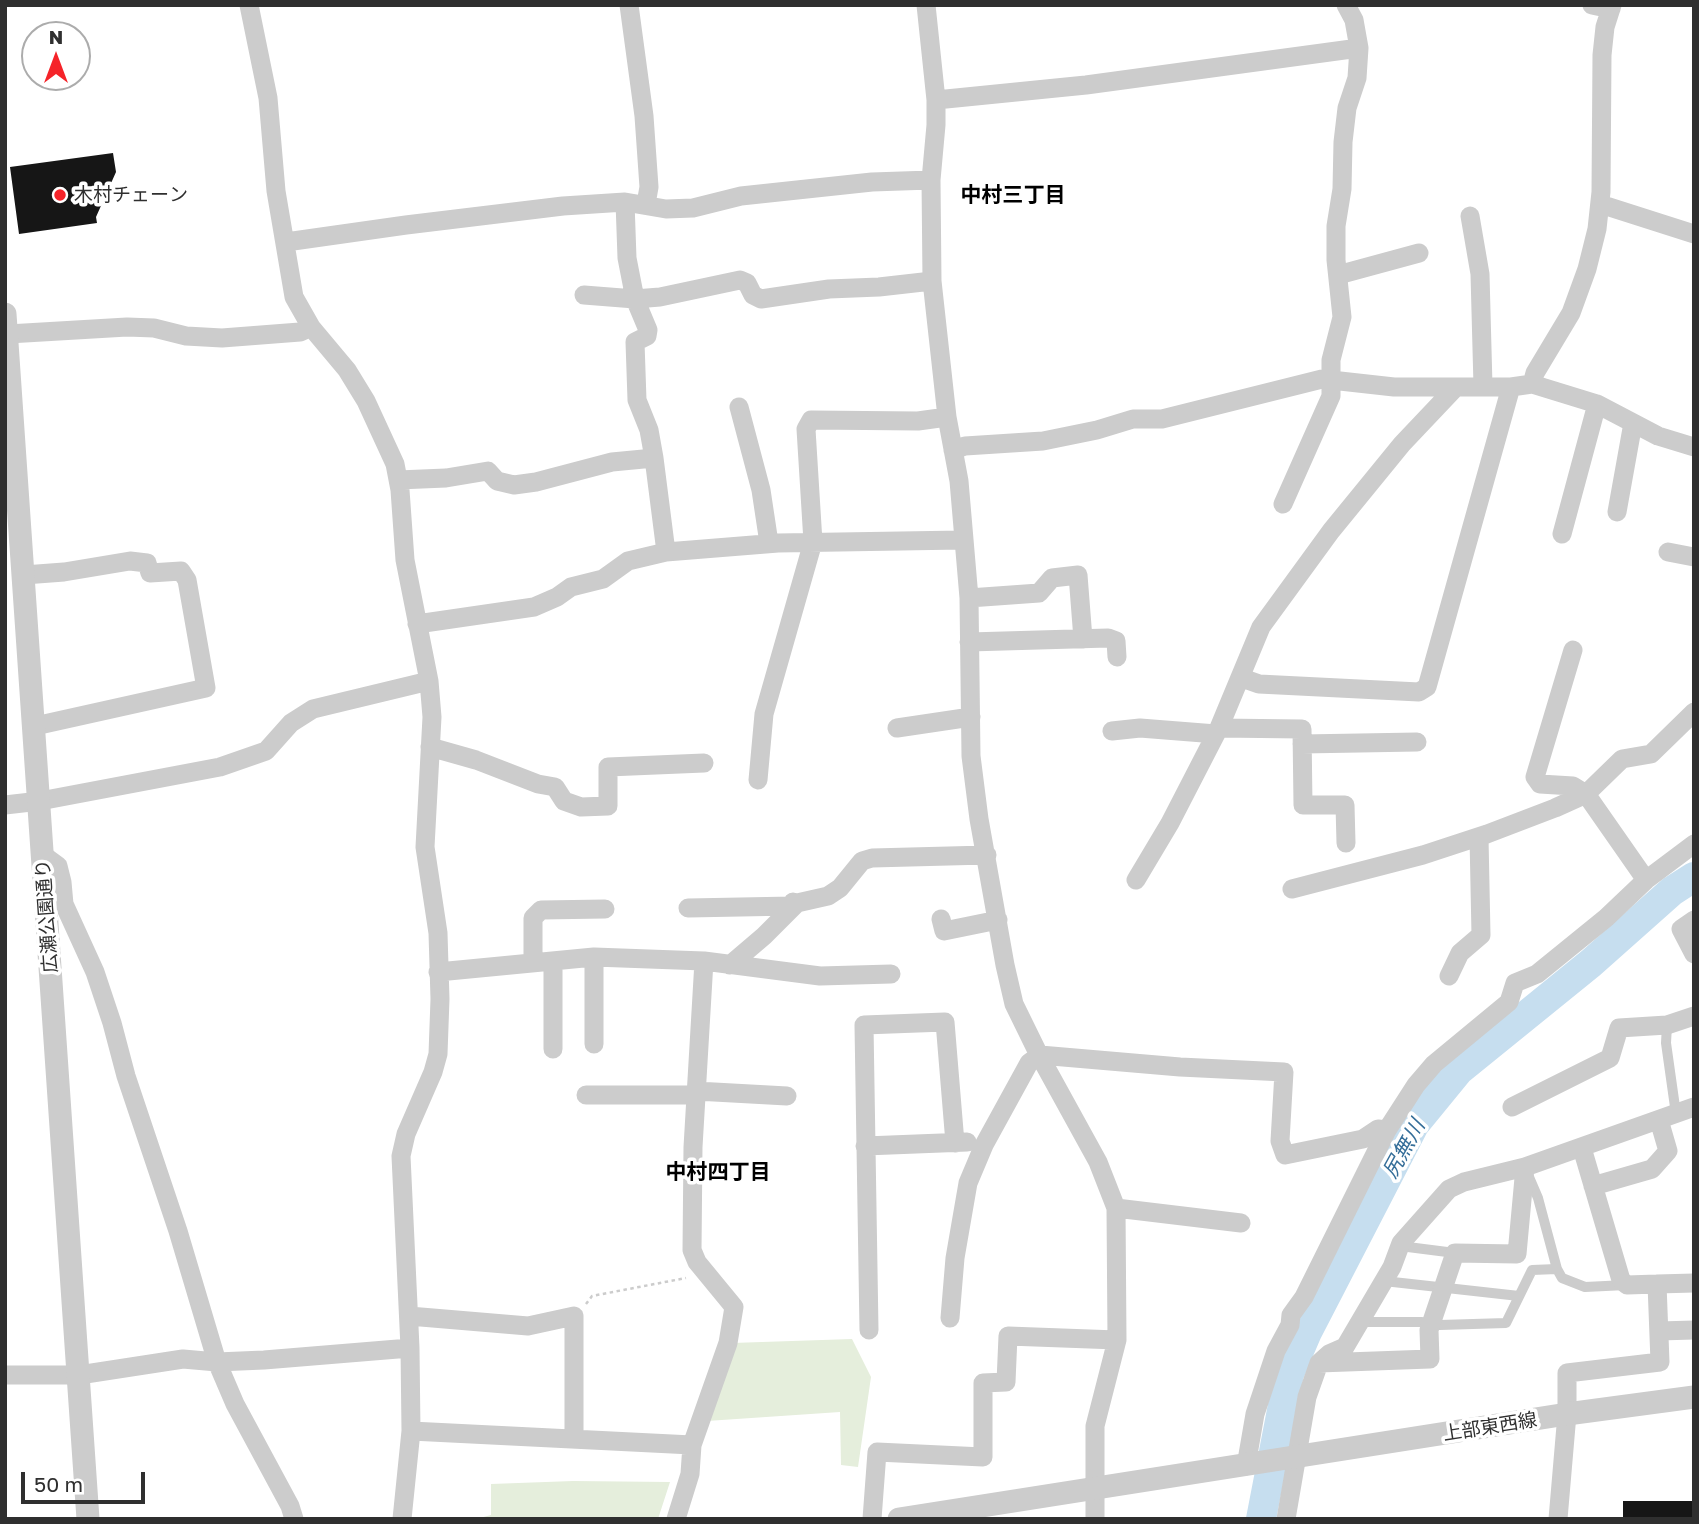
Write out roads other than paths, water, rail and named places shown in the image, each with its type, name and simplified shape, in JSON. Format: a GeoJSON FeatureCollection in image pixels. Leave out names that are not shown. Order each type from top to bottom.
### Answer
{"type":"FeatureCollection","features":[{"type":"Feature","properties":{"kind":"street"},"geometry":{"type":"LineString","coordinates":[[249,5],[268,98],[276,191],[294,297],[310,327],[347,370],[366,401],[395,464],[405,560],[429,681],[432,717],[425,847],[438,933],[440,999],[438,1054],[406,1134],[401,1156],[409,1316],[411,1431],[402,1519]]}},
{"type":"Feature","properties":{"kind":"street"},"geometry":{"type":"LineString","coordinates":[[629,5],[644,116],[649,187],[646,204]]}},
{"type":"Feature","properties":{"kind":"street"},"geometry":{"type":"LineString","coordinates":[[926,5],[936,100],[931,180],[932,281],[947,417],[959,481],[968,598],[971,756],[979,819],[1014,1004],[1098,1162],[1116,1208],[1117,1340],[1095,1426],[1095,1519]]}},
{"type":"Feature","properties":{"kind":"street"},"geometry":{"type":"LineString","coordinates":[[1283,504],[1331,396],[1331,360],[1342,317],[1336,226],[1342,189],[1347,108],[1357,78],[1359,48],[1354,20],[1346,5]]}},
{"type":"Feature","properties":{"kind":"street"},"geometry":{"type":"LineString","coordinates":[[1532,384],[1535,373],[1572,313],[1587,270],[1597,229],[1605,7]]}},
{"type":"Feature","properties":{"kind":"street"},"geometry":{"type":"LineString","coordinates":[[936,100],[1086,85],[1359,48]]}},
{"type":"Feature","properties":{"kind":"street"},"geometry":{"type":"LineString","coordinates":[[286,242],[564,206],[625,202],[666,209],[692,208],[740,196],[872,182],[931,180]]}},
{"type":"Feature","properties":{"kind":"street"},"geometry":{"type":"LineString","coordinates":[[625,202],[627,258],[635,299],[648,330],[647,336],[635,342],[637,400],[649,430],[666,552]]}},
{"type":"Feature","properties":{"kind":"street"},"geometry":{"type":"LineString","coordinates":[[1600,204],[1694,234]]}},
{"type":"Feature","properties":{"kind":"street"},"geometry":{"type":"LineString","coordinates":[[1469,216],[1483,242],[1480,274],[1489,327],[1483,386]]}},
{"type":"Feature","properties":{"kind":"street"},"geometry":{"type":"LineString","coordinates":[[1338,275],[1419,253]]}},
{"type":"Feature","properties":{"kind":"street"},"geometry":{"type":"LineString","coordinates":[[584,295],[635,299],[660,297],[740,280],[747,283],[753,295],[761,299],[829,289],[932,281]]}},
{"type":"Feature","properties":{"kind":"street"},"geometry":{"type":"LineString","coordinates":[[6,327],[154,328],[187,336],[222,338],[300,332],[310,327]]}},
{"type":"Feature","properties":{"kind":"street","name":"広瀬公園通り"},"geometry":{"type":"LineString","coordinates":[[6,327],[88,1519]]}},
{"type":"Feature","properties":{"kind":"street"},"geometry":{"type":"LineString","coordinates":[[953,450],[965,446],[1042,441],[1097,430],[1133,419],[1162,419],[1322,379],[1394,387],[1511,387],[1532,384],[1597,404],[1658,436],[1694,447]]}},
{"type":"Feature","properties":{"kind":"street"},"geometry":{"type":"LineString","coordinates":[[1136,880],[1170,823],[1218,731],[1261,627],[1331,531],[1402,444],[1456,387]]}},
{"type":"Feature","properties":{"kind":"street"},"geometry":{"type":"LineString","coordinates":[[1241,678],[1259,684],[1406,692],[1419,692],[1427,687],[1511,387]]}},
{"type":"Feature","properties":{"kind":"street"},"geometry":{"type":"LineString","coordinates":[[1562,534],[1581,496],[1597,404]]}},
{"type":"Feature","properties":{"kind":"street"},"geometry":{"type":"LineString","coordinates":[[739,407],[761,490],[769,543]]}},
{"type":"Feature","properties":{"kind":"street"},"geometry":{"type":"LineString","coordinates":[[758,780],[764,714],[813,542],[806,429],[811,420],[918,421],[947,417]]}},
{"type":"Feature","properties":{"kind":"street"},"geometry":{"type":"LineString","coordinates":[[1617,512],[1633,423]]}},
{"type":"Feature","properties":{"kind":"street"},"geometry":{"type":"LineString","coordinates":[[398,480],[446,478],[488,471],[497,481],[514,485],[536,482],[612,462],[654,458]]}},
{"type":"Feature","properties":{"kind":"street"},"geometry":{"type":"LineString","coordinates":[[417,624],[534,607],[557,597],[571,587],[603,579],[628,561],[666,552],[769,543],[962,540]]}},
{"type":"Feature","properties":{"kind":"street"},"geometry":{"type":"LineString","coordinates":[[1668,552],[1694,557]]}},
{"type":"Feature","properties":{"kind":"street"},"geometry":{"type":"LineString","coordinates":[[24,575],[64,572],[130,561],[147,563],[150,573],[181,571],[187,580],[206,688],[35,726]]}},
{"type":"Feature","properties":{"kind":"street"},"geometry":{"type":"LineString","coordinates":[[968,598],[1039,593],[1052,578],[1078,575],[1083,639]]}},
{"type":"Feature","properties":{"kind":"street"},"geometry":{"type":"LineString","coordinates":[[969,642],[1108,638],[1116,641],[1116,657]]}},
{"type":"Feature","properties":{"kind":"street"},"geometry":{"type":"LineString","coordinates":[[1573,650],[1535,777],[1540,784],[1573,786],[1586,794],[1646,880]]}},
{"type":"Feature","properties":{"kind":"street"},"geometry":{"type":"LineString","coordinates":[[5,806],[220,767],[266,751],[291,723],[313,709],[429,681]]}},
{"type":"Feature","properties":{"kind":"street"},"geometry":{"type":"LineString","coordinates":[[1292,889],[1479,837],[1586,794],[1622,759],[1651,754],[1694,712]]}},
{"type":"Feature","properties":{"kind":"street"},"geometry":{"type":"LineString","coordinates":[[897,727],[971,717]]}},
{"type":"Feature","properties":{"kind":"street"},"geometry":{"type":"LineString","coordinates":[[1112,731],[1140,728],[1218,731],[1302,729],[1303,805],[1345,805],[1346,843]]}},
{"type":"Feature","properties":{"kind":"street"},"geometry":{"type":"LineString","coordinates":[[1302,744],[1417,742]]}},
{"type":"Feature","properties":{"kind":"street"},"geometry":{"type":"LineString","coordinates":[[430,747],[476,760],[538,784],[555,787],[564,801],[581,807],[608,806],[608,767],[704,764]]}},
{"type":"Feature","properties":{"kind":"street"},"geometry":{"type":"LineString","coordinates":[[1448,976],[1460,953],[1481,935],[1479,837]]}},
{"type":"Feature","properties":{"kind":"street"},"geometry":{"type":"LineString","coordinates":[[899,1519],[1249,1466],[1255,1414],[1276,1351],[1290,1325],[1291,1315],[1304,1297],[1387,1130],[1416,1085],[1434,1064],[1509,1002],[1515,983],[1537,974],[1606,918],[1646,880],[1694,844]]}},
{"type":"Feature","properties":{"kind":"street"},"geometry":{"type":"LineString","coordinates":[[43,855],[58,866],[64,904],[95,972],[217,1362],[235,1404],[290,1506],[294,1519]]}},
{"type":"Feature","properties":{"kind":"street"},"geometry":{"type":"LineString","coordinates":[[794,898],[797,903],[828,896],[840,888],[862,861],[872,858],[986,855]]}},
{"type":"Feature","properties":{"kind":"street"},"geometry":{"type":"LineString","coordinates":[[688,908],[794,898]]}},
{"type":"Feature","properties":{"kind":"street"},"geometry":{"type":"LineString","coordinates":[[730,965],[794,898]]}},
{"type":"Feature","properties":{"kind":"street"},"geometry":{"type":"LineString","coordinates":[[553,1049],[543,962],[533,918],[541,910],[605,909]]}},
{"type":"Feature","properties":{"kind":"street"},"geometry":{"type":"LineString","coordinates":[[941,919],[944,931],[998,920]]}},
{"type":"Feature","properties":{"kind":"street"},"geometry":{"type":"LineString","coordinates":[[1694,920],[1681,929],[1694,954]]}},
{"type":"Feature","properties":{"kind":"street"},"geometry":{"type":"LineString","coordinates":[[438,972],[594,957],[704,961],[820,976],[891,974]]}},
{"type":"Feature","properties":{"kind":"street"},"geometry":{"type":"LineString","coordinates":[[594,957],[594,1044]]}},
{"type":"Feature","properties":{"kind":"street"},"geometry":{"type":"LineString","coordinates":[[676,1519],[690,1474],[692,1445],[728,1343],[734,1307],[697,1262],[692,1250],[692,1147],[704,961]]}},
{"type":"Feature","properties":{"kind":"street"},"geometry":{"type":"LineString","coordinates":[[1512,1107],[1610,1058],[1619,1028],[1667,1025],[1694,1016]]}},
{"type":"Feature","properties":{"kind":"street"},"geometry":{"type":"LineString","coordinates":[[869,1330],[864,1025],[945,1021],[955,1143]]}},
{"type":"Feature","properties":{"kind":"street"},"geometry":{"type":"LineString","coordinates":[[950,1318],[955,1258],[968,1183],[984,1145],[1029,1063],[1040,1055],[1284,1072],[1280,1141],[1285,1155],[1363,1139],[1378,1129],[1387,1130]]}},
{"type":"Feature","properties":{"kind":"street"},"geometry":{"type":"LineString","coordinates":[[586,1095],[697,1088],[787,1091]]}},
{"type":"Feature","properties":{"kind":"street"},"geometry":{"type":"LineString","coordinates":[[1286,1519],[1293,1459],[1318,1363],[1329,1354],[1345,1347],[1384,1281],[1400,1246],[1449,1189],[1464,1182],[1525,1167],[1676,1114]]}},
{"type":"Feature","properties":{"kind":"street"},"geometry":{"type":"LineString","coordinates":[[1593,1186],[1652,1169],[1668,1152],[1676,1114]]}},
{"type":"Feature","properties":{"kind":"street"},"geometry":{"type":"LineString","coordinates":[[866,1146],[978,1142],[984,1145]]}},
{"type":"Feature","properties":{"kind":"street"},"geometry":{"type":"LineString","coordinates":[[1582,1148],[1621,1280],[1627,1285],[1694,1283]]}},
{"type":"Feature","properties":{"kind":"street"},"geometry":{"type":"LineString","coordinates":[[1318,1363],[1430,1359],[1429,1330],[1455,1253],[1517,1254],[1525,1167]]}},
{"type":"Feature","properties":{"kind":"street"},"geometry":{"type":"LineString","coordinates":[[1116,1208],[1241,1223]]}},
{"type":"Feature","properties":{"kind":"street"},"geometry":{"type":"LineString","coordinates":[[1558,1519],[1567,1414],[1567,1373],[1660,1362],[1657,1284]]}},
{"type":"Feature","properties":{"kind":"street"},"geometry":{"type":"LineString","coordinates":[[409,1316],[528,1326],[574,1316],[574,1439]]}},
{"type":"Feature","properties":{"kind":"street"},"geometry":{"type":"LineString","coordinates":[[1659,1331],[1694,1331]]}},
{"type":"Feature","properties":{"kind":"street"},"geometry":{"type":"LineString","coordinates":[[872,1519],[877,1452],[983,1457],[983,1383],[1006,1382],[1008,1336],[1117,1340]]}},
{"type":"Feature","properties":{"kind":"street"},"geometry":{"type":"LineString","coordinates":[[5,1375],[79,1375],[183,1359],[217,1362],[410,1348]]}},
{"type":"Feature","properties":{"kind":"street","name":"上部東西線"},"geometry":{"type":"LineString","coordinates":[[1249,1466],[1567,1414],[1694,1397]]}},
{"type":"Feature","properties":{"kind":"street"},"geometry":{"type":"LineString","coordinates":[[411,1431],[692,1445]]}},
{"type":"Feature","properties":{"kind":"lane"},"geometry":{"type":"LineString","coordinates":[[1667,1025],[1666,1043],[1676,1114]]}},
{"type":"Feature","properties":{"kind":"lane"},"geometry":{"type":"LineString","coordinates":[[1525,1167],[1538,1198],[1557,1269],[1562,1278],[1585,1287],[1627,1285]]}},
{"type":"Feature","properties":{"kind":"lane"},"geometry":{"type":"LineString","coordinates":[[1400,1246],[1455,1253]]}},
{"type":"Feature","properties":{"kind":"lane"},"geometry":{"type":"LineString","coordinates":[[1517,1254],[1527,1259],[1532,1270]]}},
{"type":"Feature","properties":{"kind":"lane"},"geometry":{"type":"LineString","coordinates":[[1532,1270],[1557,1269]]}},
{"type":"Feature","properties":{"kind":"lane"},"geometry":{"type":"LineString","coordinates":[[1360,1322],[1506,1323],[1532,1270]]}},
{"type":"Feature","properties":{"kind":"lane"},"geometry":{"type":"LineString","coordinates":[[1384,1281],[1519,1296]]}},
{"type":"Feature","properties":{"kind":"waterway","name":"尻無川"},"geometry":{"type":"LineString","coordinates":[[1261,1519],[1289,1374],[1307,1332],[1414,1125],[1459,1070],[1591,963],[1672,891],[1694,877]]}},
{"type":"Feature","properties":{"kind":"place","name":"木村チェーン"},"geometry":{"type":"Point","coordinates":[60,195]}},
{"type":"Feature","properties":{"kind":"district","name":"中村三丁目"},"geometry":{"type":"Point","coordinates":[1013,195]}},
{"type":"Feature","properties":{"kind":"district","name":"中村四丁目"},"geometry":{"type":"Point","coordinates":[718,1172]}}]}
